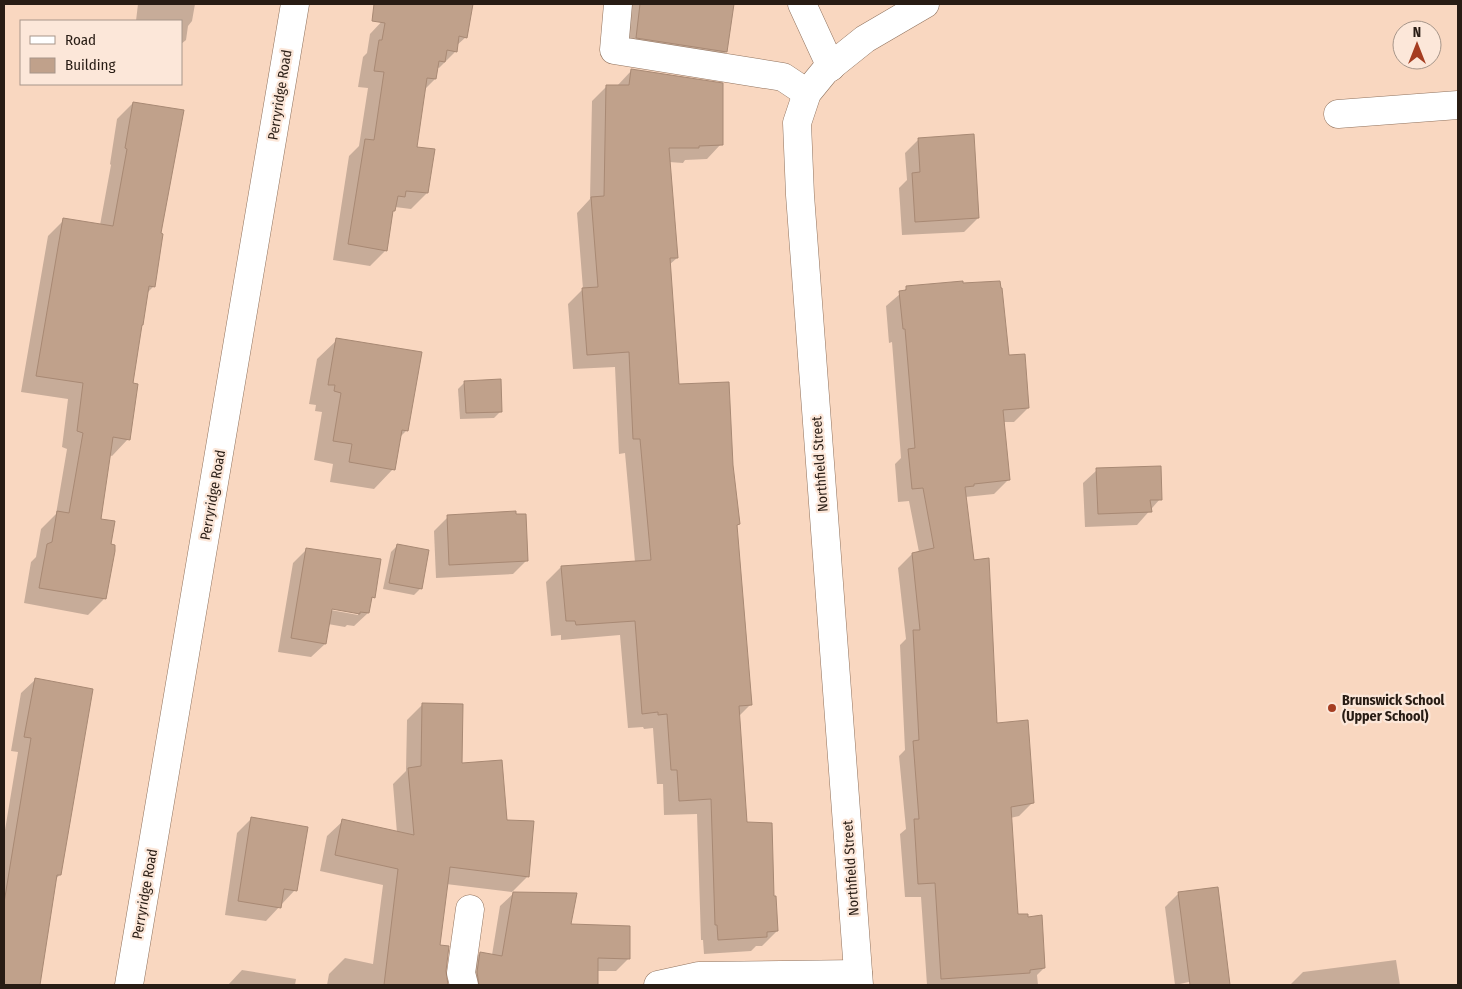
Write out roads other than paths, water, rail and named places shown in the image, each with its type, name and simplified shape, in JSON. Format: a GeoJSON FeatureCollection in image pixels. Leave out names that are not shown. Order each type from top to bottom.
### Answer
{"type":"FeatureCollection","features":[{"type":"Feature","properties":{"kind":"street","name":"Perryridge Road"},"geometry":{"type":"LineString","coordinates":[[130,985],[295,4]]}},
{"type":"Feature","properties":{"kind":"street"},"geometry":{"type":"LineString","coordinates":[[618,4],[614,50],[784,77],[808,93]]}},
{"type":"Feature","properties":{"kind":"street"},"geometry":{"type":"LineString","coordinates":[[802,4],[831,67]]}},
{"type":"Feature","properties":{"kind":"street","name":"Northfield Street"},"geometry":{"type":"LineString","coordinates":[[858,980],[800,195],[797,122],[808,93],[831,67],[865,39],[925,4]]}},
{"type":"Feature","properties":{"kind":"street"},"geometry":{"type":"LineString","coordinates":[[1338,114],[1458,105]]}},
{"type":"Feature","properties":{"kind":"street"},"geometry":{"type":"LineString","coordinates":[[464,985],[461,973],[470,909]]}},
{"type":"Feature","properties":{"kind":"street"},"geometry":{"type":"LineString","coordinates":[[658,985],[699,976],[858,980]]}},
{"type":"Feature","properties":{"kind":"place","name":"Brunswick School (Upper School)"},"geometry":{"type":"Point","coordinates":[1332,708]}}]}
